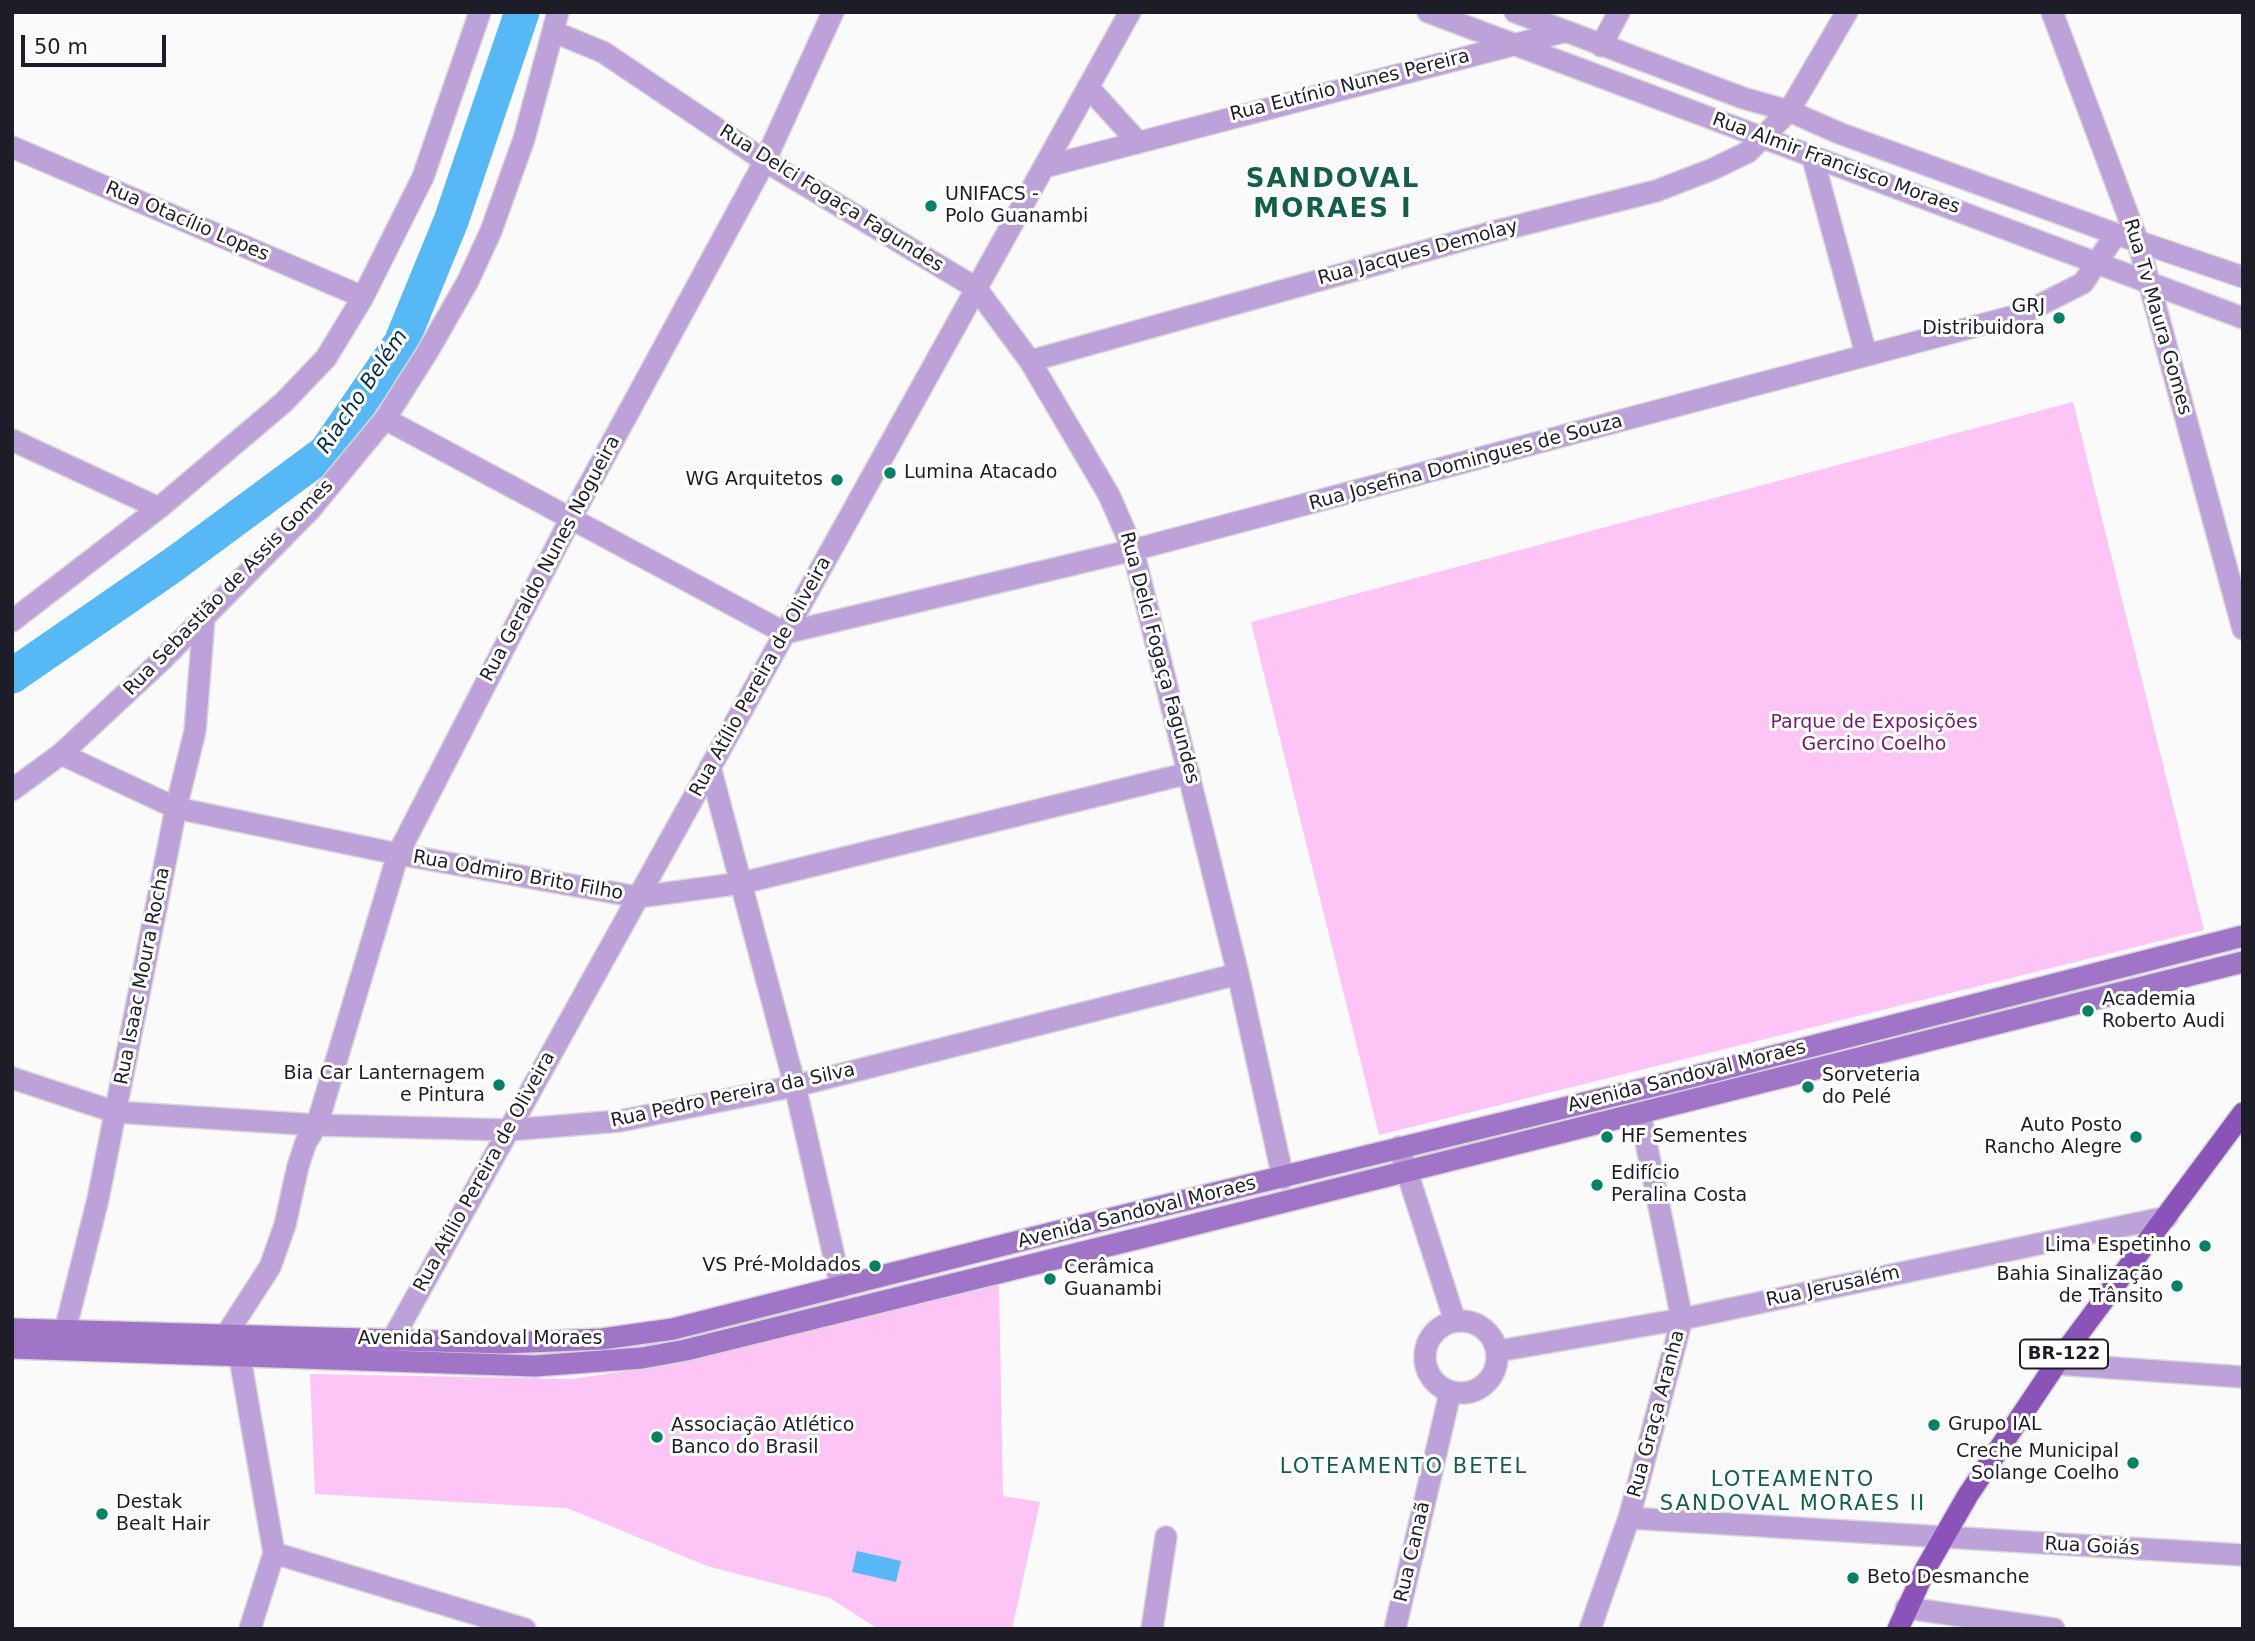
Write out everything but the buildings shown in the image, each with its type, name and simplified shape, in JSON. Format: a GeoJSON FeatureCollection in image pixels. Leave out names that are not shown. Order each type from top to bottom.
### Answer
{"type":"FeatureCollection","features":[{"type":"Feature","properties":{"kind":"main road","name":"Avenida Sandoval Moraes"},"geometry":{"type":"LineString","coordinates":[[12,1329],[391,1342],[504,1343],[602,1339],[673,1329],[1010,1243],[1707,1073],[2243,936]]}},
{"type":"Feature","properties":{"kind":"main road","name":"Avenida Sandoval Moraes"},"geometry":{"type":"LineString","coordinates":[[12,1348],[240,1358],[535,1366],[642,1357],[685,1350],[2243,962]]}},
{"type":"Feature","properties":{"kind":"main road"},"geometry":{"type":"LineString","coordinates":[[1707,1073],[1713,1094]]}},
{"type":"Feature","properties":{"kind":"main road","name":"BR-122"},"geometry":{"type":"LineString","coordinates":[[1898,1629],[1942,1538],[2056,1364],[2243,1113]]}},
{"type":"Feature","properties":{"kind":"main road"},"geometry":{"type":"LineString","coordinates":[[1010,1243],[1017,1267]]}},
{"type":"Feature","properties":{"kind":"street"},"geometry":{"type":"LineString","coordinates":[[12,621],[159,509],[284,402],[326,358],[363,297],[423,177],[480,12]]}},
{"type":"Feature","properties":{"kind":"street","name":"Rua Geraldo Nunes Nogueira"},"geometry":{"type":"LineString","coordinates":[[226,1335],[270,1267],[285,1225],[298,1166],[306,1142],[317,1125],[398,854],[571,518],[765,161],[833,12]]}},
{"type":"Feature","properties":{"kind":"street","name":"Rua Atílio Pereira de Oliveira"},"geometry":{"type":"LineString","coordinates":[[391,1342],[1130,12]]}},
{"type":"Feature","properties":{"kind":"street","name":"Rua Almir Francisco Moraes"},"geometry":{"type":"LineString","coordinates":[[1428,12],[2243,318]]}},
{"type":"Feature","properties":{"kind":"street","name":"Rua Almir Francisco Moraes"},"geometry":{"type":"LineString","coordinates":[[1515,12],[1563,32],[1743,98],[1789,111],[1839,133],[2116,234],[2243,277]]}},
{"type":"Feature","properties":{"kind":"street"},"geometry":{"type":"LineString","coordinates":[[1601,46],[1619,12]]}},
{"type":"Feature","properties":{"kind":"street","name":"Rua Jacques Demolay"},"geometry":{"type":"LineString","coordinates":[[1030,361],[1489,233],[1656,191],[1748,152],[1789,111],[1847,12]]}},
{"type":"Feature","properties":{"kind":"street","name":"Rua Tv Maura Gomes"},"geometry":{"type":"LineString","coordinates":[[2052,12],[2138,242],[2243,629]]}},
{"type":"Feature","properties":{"kind":"street","name":"Rua Delci Fogaça Fagundes"},"geometry":{"type":"LineString","coordinates":[[556,22],[765,161],[976,288],[1030,361],[1109,495],[1133,550],[1238,974],[1283,1178]]}},
{"type":"Feature","properties":{"kind":"street","name":"Rua Sebastião de Assis Gomes"},"geometry":{"type":"LineString","coordinates":[[12,790],[61,754],[204,618],[309,511],[385,419],[442,328],[491,231],[524,139],[556,22]]}},
{"type":"Feature","properties":{"kind":"street","name":"Rua Eutínio Nunes Pereira"},"geometry":{"type":"LineString","coordinates":[[1044,167],[1563,32]]}},
{"type":"Feature","properties":{"kind":"street"},"geometry":{"type":"LineString","coordinates":[[1088,87],[1137,141]]}},
{"type":"Feature","properties":{"kind":"street","name":"Rua Otacílio Lopes"},"geometry":{"type":"LineString","coordinates":[[12,148],[363,297]]}},
{"type":"Feature","properties":{"kind":"street"},"geometry":{"type":"LineString","coordinates":[[1812,155],[1866,354]]}},
{"type":"Feature","properties":{"kind":"street","name":"Rua Josefina Domingues de Souza"},"geometry":{"type":"LineString","coordinates":[[785,633],[1133,550],[1454,467],[2021,314],[2052,302],[2082,283],[2116,234]]}},
{"type":"Feature","properties":{"kind":"street"},"geometry":{"type":"LineString","coordinates":[[385,419],[785,633]]}},
{"type":"Feature","properties":{"kind":"street"},"geometry":{"type":"LineString","coordinates":[[12,440],[159,509]]}},
{"type":"Feature","properties":{"kind":"street","name":"Rua Isaac Moura Rocha"},"geometry":{"type":"LineString","coordinates":[[65,1331],[98,1199],[176,808],[195,731],[204,618]]}},
{"type":"Feature","properties":{"kind":"street","name":"Rua Odmiro Brito Filho"},"geometry":{"type":"LineString","coordinates":[[61,754],[176,808],[398,854],[638,897],[742,883],[1189,773]]}},
{"type":"Feature","properties":{"kind":"street"},"geometry":{"type":"LineString","coordinates":[[710,767],[795,1086],[841,1287]]}},
{"type":"Feature","properties":{"kind":"street","name":"Rua Pedro Pereira da Silva"},"geometry":{"type":"LineString","coordinates":[[12,1079],[115,1112],[317,1125],[509,1130],[620,1121],[795,1086],[1238,974]]}},
{"type":"Feature","properties":{"kind":"street","name":"Rua Graça Aranha"},"geometry":{"type":"LineString","coordinates":[[1590,1629],[1629,1518],[1682,1319],[1640,1113]]}},
{"type":"Feature","properties":{"kind":"street"},"geometry":{"type":"LineString","coordinates":[[1399,1147],[1455,1321]]}},
{"type":"Feature","properties":{"kind":"street","name":"Rua Jerusalém"},"geometry":{"type":"LineString","coordinates":[[1498,1352],[1682,1319],[2166,1217]]}},
{"type":"Feature","properties":{"kind":"street"},"geometry":{"type":"LineString","coordinates":[[1455,1321],[1475,1323],[1490,1334],[1498,1352],[1494,1376],[1475,1392],[1450,1393],[1430,1378],[1424,1355],[1434,1332],[1455,1321]]}},
{"type":"Feature","properties":{"kind":"street"},"geometry":{"type":"LineString","coordinates":[[240,1358],[274,1553],[250,1629]]}},
{"type":"Feature","properties":{"kind":"street"},"geometry":{"type":"LineString","coordinates":[[2056,1364],[2243,1377]]}},
{"type":"Feature","properties":{"kind":"street","name":"Rua Canaã"},"geometry":{"type":"LineString","coordinates":[[1395,1629],[1450,1393]]}},
{"type":"Feature","properties":{"kind":"street","name":"Rua Goiás"},"geometry":{"type":"LineString","coordinates":[[1629,1518],[2243,1555]]}},
{"type":"Feature","properties":{"kind":"street"},"geometry":{"type":"LineString","coordinates":[[1152,1629],[1166,1537]]}},
{"type":"Feature","properties":{"kind":"street"},"geometry":{"type":"LineString","coordinates":[[274,1553],[525,1629]]}},
{"type":"Feature","properties":{"kind":"street"},"geometry":{"type":"LineString","coordinates":[[1906,1608],[2054,1629]]}},
{"type":"Feature","properties":{"kind":"green space","name":"Parque de Exposições Gercino Coelho"},"geometry":{"type":"Polygon","coordinates":[[[2073,402],[2204,930],[1379,1135],[1251,622],[2073,402]]]}},
{"type":"Feature","properties":{"kind":"green space","name":"Associação Atlético Banco do Brasil"},"geometry":{"type":"Polygon","coordinates":[[[999,1285],[1003,1496],[1040,1502],[1012,1629],[878,1629],[830,1598],[707,1566],[567,1508],[315,1494],[310,1374],[571,1379],[669,1365],[999,1285]]]}},
{"type":"Feature","properties":{"kind":"water"},"geometry":{"type":"Polygon","coordinates":[[[857,1551],[901,1561],[896,1582],[852,1572],[857,1551]]]}},
{"type":"Feature","properties":{"kind":"waterway","name":"Riacho Belém"},"geometry":{"type":"LineString","coordinates":[[12,676],[173,565],[326,452],[401,343],[451,221],[522,12]]}},
{"type":"Feature","properties":{"kind":"place","name":"UNIFACS - Polo Guanambi"},"geometry":{"type":"Point","coordinates":[931,206]}},
{"type":"Feature","properties":{"kind":"place","name":"GRJ Distribuidora"},"geometry":{"type":"Point","coordinates":[2059,318]}},
{"type":"Feature","properties":{"kind":"place","name":"Lumina Atacado"},"geometry":{"type":"Point","coordinates":[890,473]}},
{"type":"Feature","properties":{"kind":"place","name":"WG Arquitetos"},"geometry":{"type":"Point","coordinates":[837,480]}},
{"type":"Feature","properties":{"kind":"place","name":"Academia Roberto Audi"},"geometry":{"type":"Point","coordinates":[2088,1011]}},
{"type":"Feature","properties":{"kind":"place","name":"Bia Car Lanternagem e Pintura"},"geometry":{"type":"Point","coordinates":[499,1085]}},
{"type":"Feature","properties":{"kind":"place","name":"Sorveteria do Pelé"},"geometry":{"type":"Point","coordinates":[1808,1087]}},
{"type":"Feature","properties":{"kind":"place","name":"HF Sementes"},"geometry":{"type":"Point","coordinates":[1607,1137]}},
{"type":"Feature","properties":{"kind":"place","name":"Auto Posto Rancho Alegre"},"geometry":{"type":"Point","coordinates":[2136,1137]}},
{"type":"Feature","properties":{"kind":"place","name":"Edifício Peralina Costa"},"geometry":{"type":"Point","coordinates":[1597,1185]}},
{"type":"Feature","properties":{"kind":"place","name":"Lima Espetinho"},"geometry":{"type":"Point","coordinates":[2205,1246]}},
{"type":"Feature","properties":{"kind":"place","name":"VS Pré-Moldados"},"geometry":{"type":"Point","coordinates":[875,1266]}},
{"type":"Feature","properties":{"kind":"place","name":"Cerâmica Guanambi"},"geometry":{"type":"Point","coordinates":[1050,1279]}},
{"type":"Feature","properties":{"kind":"place","name":"Bahia Sinalização de Trânsito"},"geometry":{"type":"Point","coordinates":[2177,1286]}},
{"type":"Feature","properties":{"kind":"place","name":"Grupo IAL"},"geometry":{"type":"Point","coordinates":[1934,1425]}},
{"type":"Feature","properties":{"kind":"place","name":"Associação Atlético Banco do Brasil"},"geometry":{"type":"Point","coordinates":[657,1437]}},
{"type":"Feature","properties":{"kind":"place","name":"Creche Municipal Solange Coelho"},"geometry":{"type":"Point","coordinates":[2133,1463]}},
{"type":"Feature","properties":{"kind":"place","name":"Destak Bealt Hair"},"geometry":{"type":"Point","coordinates":[102,1514]}},
{"type":"Feature","properties":{"kind":"place","name":"Beto Desmanche"},"geometry":{"type":"Point","coordinates":[1853,1578]}},
{"type":"Feature","properties":{"kind":"district","name":"SANDOVAL MORAES I"},"geometry":{"type":"Point","coordinates":[1333,195]}},
{"type":"Feature","properties":{"kind":"district","name":"LOTEAMENTO BETEL"},"geometry":{"type":"Point","coordinates":[1404,1468]}},
{"type":"Feature","properties":{"kind":"district","name":"LOTEAMENTO SANDOVAL MORAES II"},"geometry":{"type":"Point","coordinates":[1793,1493]}}]}
